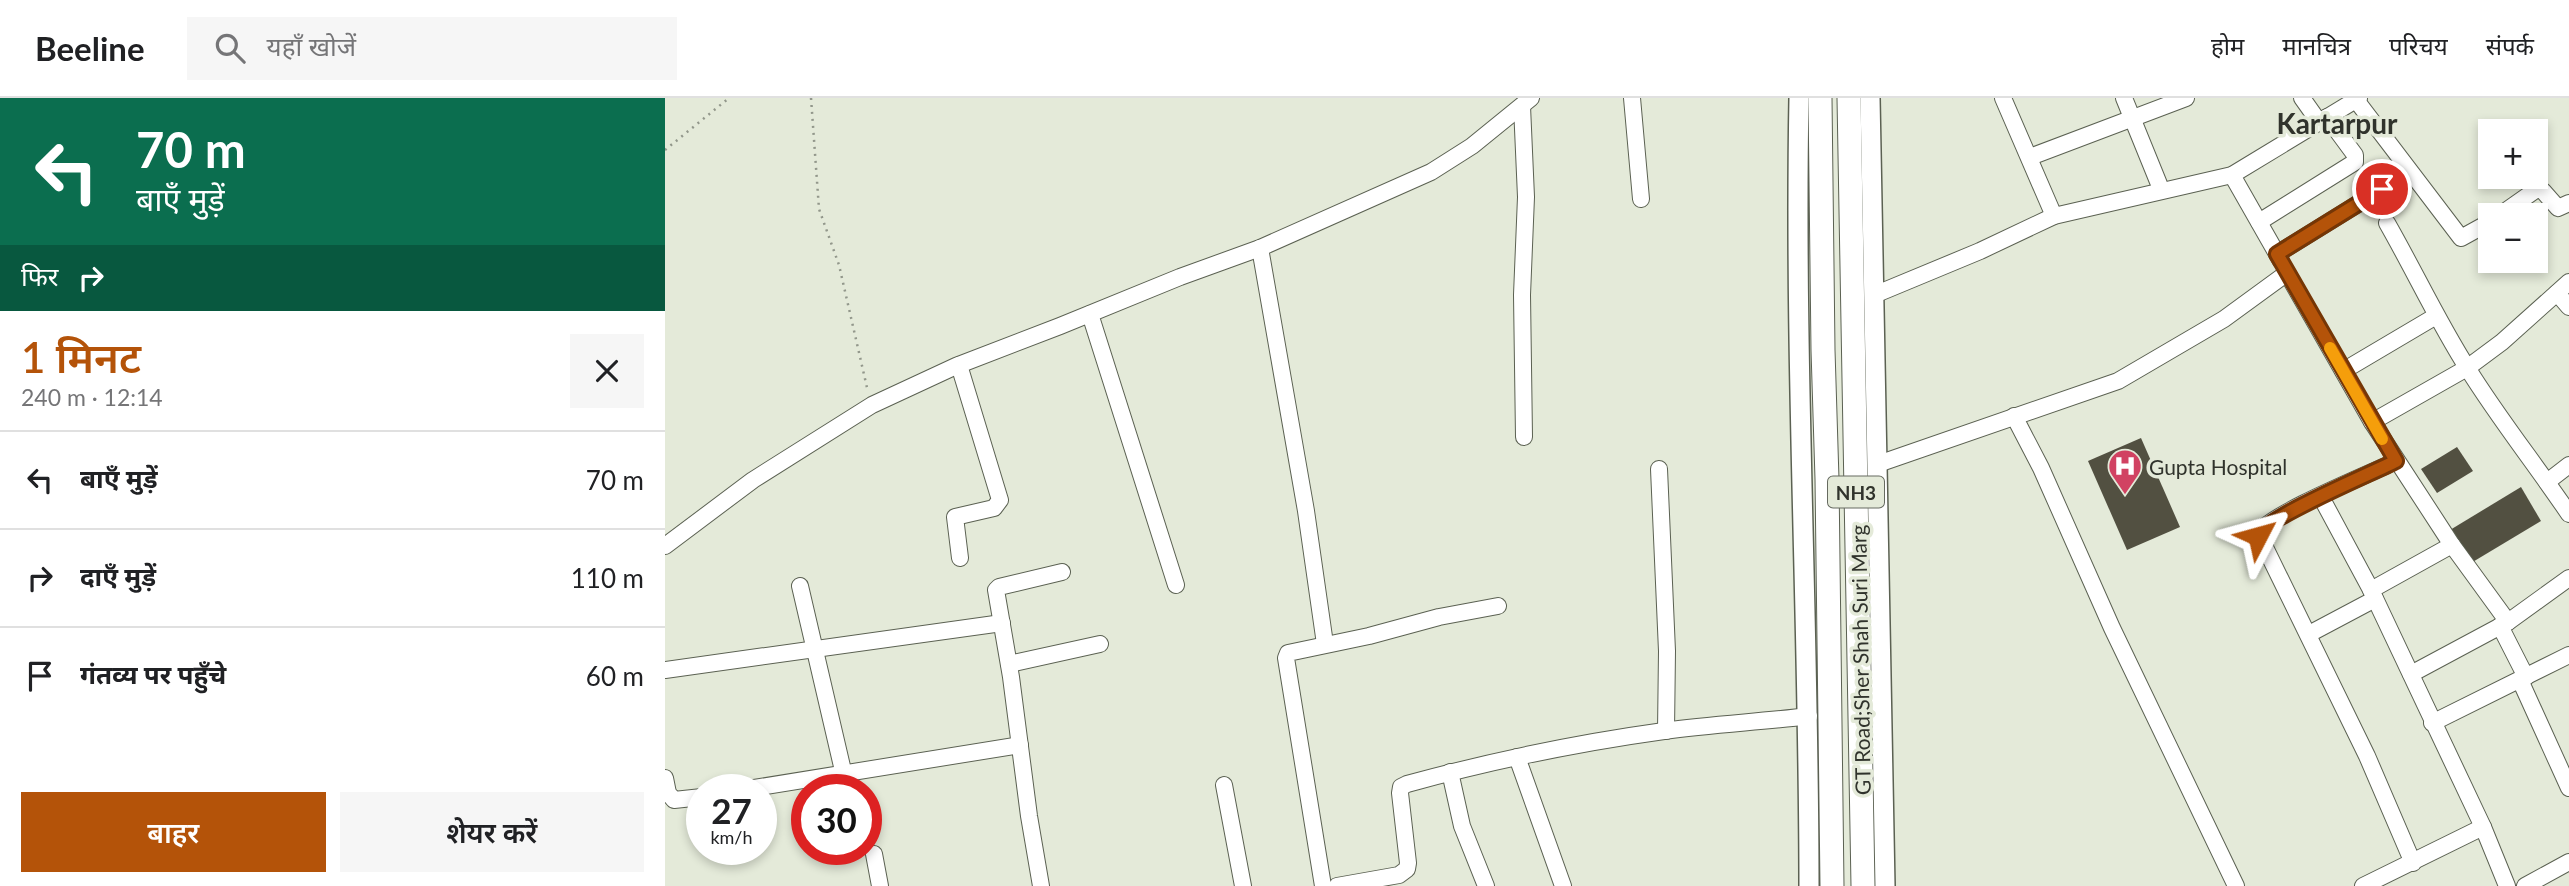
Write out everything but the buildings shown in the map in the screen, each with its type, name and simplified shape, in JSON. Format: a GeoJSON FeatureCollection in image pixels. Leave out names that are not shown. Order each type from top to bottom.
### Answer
{"type":"FeatureCollection","features":[{"type":"Feature","properties":{"kind":"highway","name":"GT Road;Sher Shah Suri Marg"},"geometry":{"type":"LineString","coordinates":[[1819,98],[1832,886]]}},
{"type":"Feature","properties":{"kind":"highway","name":"GT Road;Sher Shah Suri Marg"},"geometry":{"type":"LineString","coordinates":[[1849,98],[1863,886]]}},
{"type":"Feature","properties":{"kind":"main road"},"geometry":{"type":"LineString","coordinates":[[1799,98],[1797,236],[1809,716],[1809,886]]}},
{"type":"Feature","properties":{"kind":"main road"},"geometry":{"type":"LineString","coordinates":[[1870,98],[1885,886]]}},
{"type":"Feature","properties":{"kind":"street"},"geometry":{"type":"LineString","coordinates":[[1632,98],[1641,199]]}},
{"type":"Feature","properties":{"kind":"street"},"geometry":{"type":"LineString","coordinates":[[2003,98],[2054,216]]}},
{"type":"Feature","properties":{"kind":"street"},"geometry":{"type":"LineString","coordinates":[[2124,98],[2161,189]]}},
{"type":"Feature","properties":{"kind":"street"},"geometry":{"type":"LineString","coordinates":[[2030,157],[2186,98]]}},
{"type":"Feature","properties":{"kind":"street"},"geometry":{"type":"LineString","coordinates":[[2259,222],[2355,162],[2355,155],[2302,98]]}},
{"type":"Feature","properties":{"kind":"street"},"geometry":{"type":"LineString","coordinates":[[1874,295],[1980,251],[2054,216],[2161,189],[2232,175],[2357,99],[2461,238],[2478,229]]}},
{"type":"Feature","properties":{"kind":"street"},"geometry":{"type":"LineString","coordinates":[[665,546],[753,480],[872,405],[958,365],[1180,276],[1260,247],[1431,172],[1472,146],[1527,102]]}},
{"type":"Feature","properties":{"kind":"street"},"geometry":{"type":"LineString","coordinates":[[1524,437],[1521,322],[1527,102]]}},
{"type":"Feature","properties":{"kind":"street"},"geometry":{"type":"LineString","coordinates":[[2232,175],[2372,422],[2504,624],[2523,679],[2569,788]]}},
{"type":"Feature","properties":{"kind":"street"},"geometry":{"type":"LineString","coordinates":[[2277,254],[2382,189]]}},
{"type":"Feature","properties":{"kind":"street"},"geometry":{"type":"LineString","coordinates":[[2517,203],[2537,189],[2543,191],[2558,208],[2569,203]]}},
{"type":"Feature","properties":{"kind":"street"},"geometry":{"type":"LineString","coordinates":[[2387,223],[2467,368],[2500,419],[2569,514]]}},
{"type":"Feature","properties":{"kind":"street"},"geometry":{"type":"LineString","coordinates":[[1260,247],[1306,511],[1325,645]]}},
{"type":"Feature","properties":{"kind":"street"},"geometry":{"type":"LineString","coordinates":[[1878,464],[1951,441],[2014,416],[2118,381],[2224,319],[2287,273]]}},
{"type":"Feature","properties":{"kind":"street"},"geometry":{"type":"LineString","coordinates":[[2372,422],[2467,368],[2503,342],[2563,288],[2569,307]]}},
{"type":"Feature","properties":{"kind":"street"},"geometry":{"type":"LineString","coordinates":[[1090,314],[1176,584]]}},
{"type":"Feature","properties":{"kind":"street"},"geometry":{"type":"LineString","coordinates":[[2343,371],[2436,316]]}},
{"type":"Feature","properties":{"kind":"street"},"geometry":{"type":"LineString","coordinates":[[958,365],[1000,500],[994,508],[955,517],[960,558]]}},
{"type":"Feature","properties":{"kind":"street"},"geometry":{"type":"LineString","coordinates":[[2014,416],[2041,468],[2112,628],[2236,886]]}},
{"type":"Feature","properties":{"kind":"street"},"geometry":{"type":"LineString","coordinates":[[2396,461],[2285,514],[2258,533],[2367,756],[2413,863]]}},
{"type":"Feature","properties":{"kind":"street"},"geometry":{"type":"LineString","coordinates":[[2547,482],[2569,465]]}},
{"type":"Feature","properties":{"kind":"street"},"geometry":{"type":"LineString","coordinates":[[1659,469],[1667,651],[1666,731]]}},
{"type":"Feature","properties":{"kind":"street"},"geometry":{"type":"LineString","coordinates":[[2321,497],[2373,594],[2483,828],[2507,886]]}},
{"type":"Feature","properties":{"kind":"street"},"geometry":{"type":"LineString","coordinates":[[2309,634],[2452,545]]}},
{"type":"Feature","properties":{"kind":"street"},"geometry":{"type":"LineString","coordinates":[[1041,886],[996,589],[1062,572]]}},
{"type":"Feature","properties":{"kind":"street"},"geometry":{"type":"LineString","coordinates":[[2411,674],[2504,624],[2569,578]]}},
{"type":"Feature","properties":{"kind":"street"},"geometry":{"type":"LineString","coordinates":[[800,586],[844,774]]}},
{"type":"Feature","properties":{"kind":"street"},"geometry":{"type":"LineString","coordinates":[[1323,886],[1286,658],[1290,651],[1498,606]]}},
{"type":"Feature","properties":{"kind":"street"},"geometry":{"type":"LineString","coordinates":[[665,670],[1002,623]]}},
{"type":"Feature","properties":{"kind":"street"},"geometry":{"type":"LineString","coordinates":[[1009,664],[1100,644]]}},
{"type":"Feature","properties":{"kind":"street"},"geometry":{"type":"LineString","coordinates":[[2432,723],[2569,654]]}},
{"type":"Feature","properties":{"kind":"street"},"geometry":{"type":"LineString","coordinates":[[1337,886],[1405,872],[1408,863],[1400,789],[1406,784],[1517,757],[1666,731],[1809,716]]}},
{"type":"Feature","properties":{"kind":"street"},"geometry":{"type":"LineString","coordinates":[[850,774],[1020,745]]}},
{"type":"Feature","properties":{"kind":"street"},"geometry":{"type":"LineString","coordinates":[[1517,757],[1563,886]]}},
{"type":"Feature","properties":{"kind":"street"},"geometry":{"type":"LineString","coordinates":[[1450,772],[1462,826],[1486,886]]}},
{"type":"Feature","properties":{"kind":"street"},"geometry":{"type":"LineString","coordinates":[[665,778],[668,793],[674,800],[686,799]]}},
{"type":"Feature","properties":{"kind":"street"},"geometry":{"type":"LineString","coordinates":[[1224,785],[1243,886]]}},
{"type":"Feature","properties":{"kind":"street"},"geometry":{"type":"LineString","coordinates":[[2363,886],[2483,828]]}},
{"type":"Feature","properties":{"kind":"street"},"geometry":{"type":"LineString","coordinates":[[2525,886],[2569,862]]}},
{"type":"Feature","properties":{"kind":"street"},"geometry":{"type":"LineString","coordinates":[[876,865],[880,886]]}},
{"type":"Feature","properties":{"kind":"path"},"geometry":{"type":"LineString","coordinates":[[665,150],[729,98]]}},
{"type":"Feature","properties":{"kind":"path"},"geometry":{"type":"LineString","coordinates":[[811,98],[819,209],[839,265],[872,405]]}},
{"type":"Feature","properties":{"kind":"slow traffic"},"geometry":{"type":"LineString","coordinates":[[2330,348],[2382,439]]}},
{"type":"Feature","properties":{"kind":"place","name":"Gupta Hospital"},"geometry":{"type":"Point","coordinates":[2125,496]}},
{"type":"Feature","properties":{"kind":"district","name":"Kartarpur"},"geometry":{"type":"Point","coordinates":[2337,123]}},
{"type":"Feature","properties":{"kind":"route"},"geometry":{"type":"LineString","coordinates":[[2258,536],[2261,529],[2285,514],[2396,461],[2277,254],[2382,189]]}}]}
